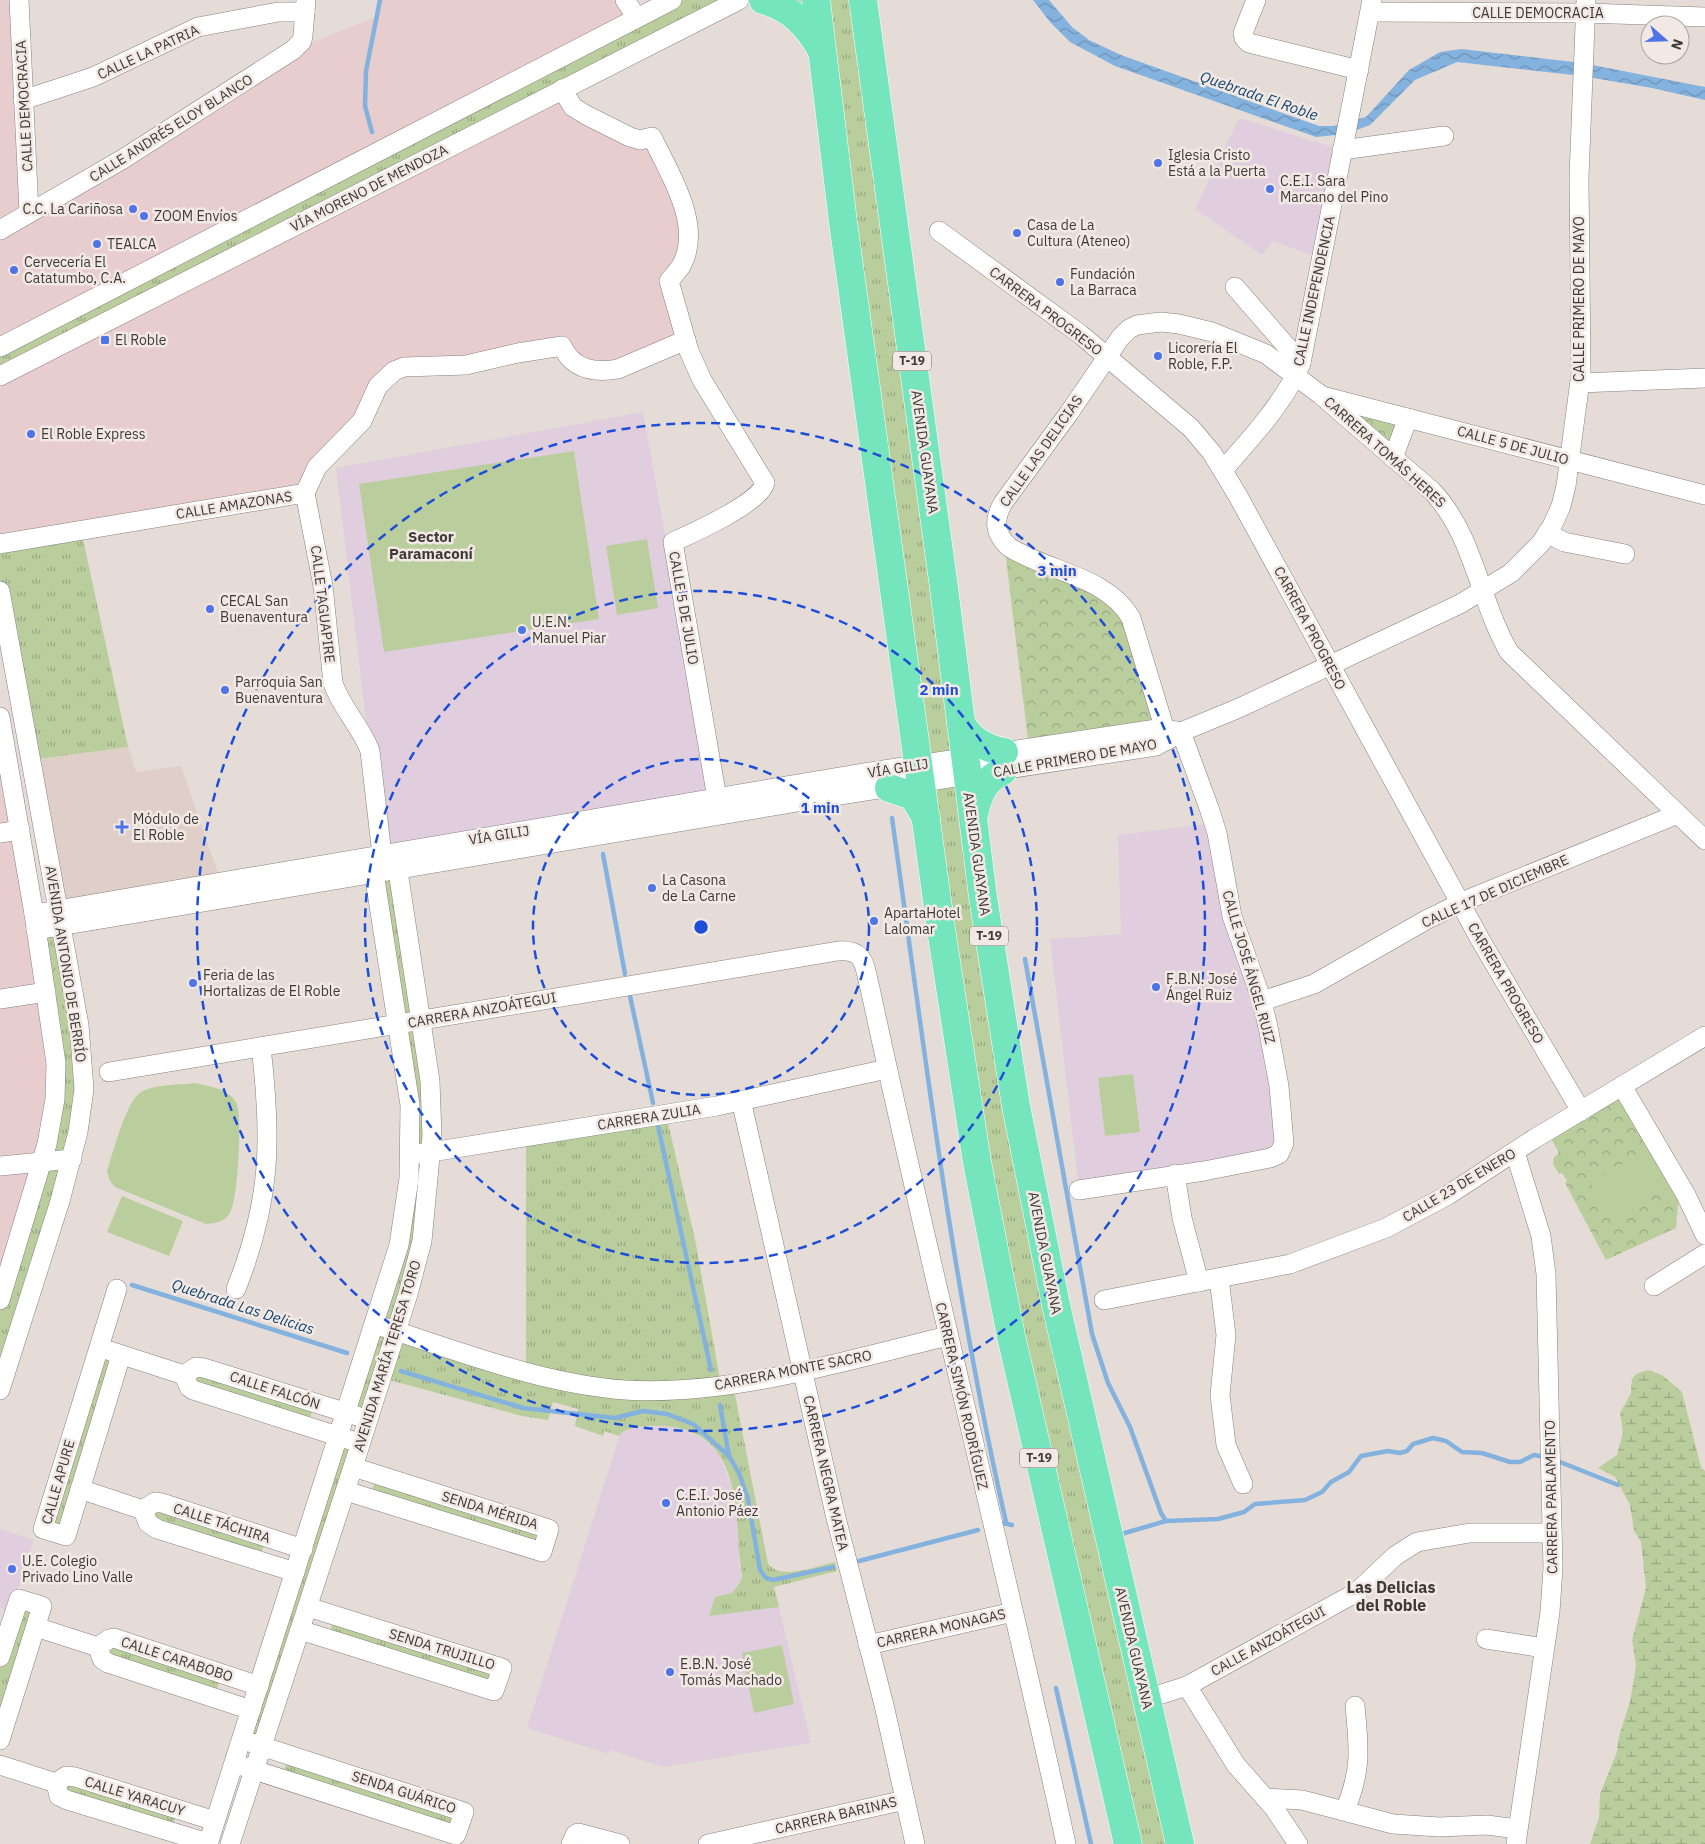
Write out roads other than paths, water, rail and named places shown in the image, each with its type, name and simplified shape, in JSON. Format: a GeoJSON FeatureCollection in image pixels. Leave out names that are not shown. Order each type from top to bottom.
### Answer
{"type":"FeatureCollection","features":[{"type":"Feature","properties":{"kind":"highway"},"geometry":{"type":"LineString","coordinates":[[763,0],[787,10],[799,18],[810,30],[822,51]]}},
{"type":"Feature","properties":{"kind":"highway"},"geometry":{"type":"LineString","coordinates":[[816,0],[909,770]]}},
{"type":"Feature","properties":{"kind":"highway","name":"AVENIDA GUAYANA"},"geometry":{"type":"LineString","coordinates":[[863,0],[961,722],[982,897],[1016,1106],[1056,1306],[1180,1844]]}},
{"type":"Feature","properties":{"kind":"highway","name":"T-19"},"geometry":{"type":"LineString","coordinates":[[961,722],[976,742],[991,749],[1004,761]]}},
{"type":"Feature","properties":{"kind":"highway"},"geometry":{"type":"LineString","coordinates":[[973,820],[982,789],[1004,761]]}},
{"type":"Feature","properties":{"kind":"highway","name":"T-19"},"geometry":{"type":"LineString","coordinates":[[909,770],[913,796],[926,819],[960,1062],[1011,1336],[1128,1844]]}},
{"type":"Feature","properties":{"kind":"street","name":"CALLE DEMOCRACIA"},"geometry":{"type":"LineString","coordinates":[[19,0],[29,213]]}},
{"type":"Feature","properties":{"kind":"street"},"geometry":{"type":"LineString","coordinates":[[625,0],[638,18]]}},
{"type":"Feature","properties":{"kind":"street","name":"VÍA MORENO DE MENDOZA"},"geometry":{"type":"LineString","coordinates":[[3,344],[672,0]]}},
{"type":"Feature","properties":{"kind":"street","name":"VÍA MORENO DE MENDOZA"},"geometry":{"type":"LineString","coordinates":[[0,376],[739,0]]}},
{"type":"Feature","properties":{"kind":"street"},"geometry":{"type":"LineString","coordinates":[[1256,0],[1243,33],[1244,38],[1249,43],[1359,70]]}},
{"type":"Feature","properties":{"kind":"street","name":"CALLE LA PATRIA"},"geometry":{"type":"LineString","coordinates":[[23,100],[93,77],[198,28],[306,6]]}},
{"type":"Feature","properties":{"kind":"street","name":"CALLE ANDRÉS ELOY BLANCO"},"geometry":{"type":"LineString","coordinates":[[0,230],[123,159],[293,50],[302,41],[306,6]]}},
{"type":"Feature","properties":{"kind":"street","name":"CALLE DEMOCRACIA"},"geometry":{"type":"LineString","coordinates":[[1371,6],[1586,7],[1705,17]]}},
{"type":"Feature","properties":{"kind":"street","name":"CALLE INDEPENDENCIA"},"geometry":{"type":"LineString","coordinates":[[1223,470],[1258,428],[1298,369],[1371,6]]}},
{"type":"Feature","properties":{"kind":"street","name":"CALLE PRIMERO DE MAYO"},"geometry":{"type":"LineString","coordinates":[[966,767],[1157,730],[1172,734],[1238,708],[1460,604],[1511,573],[1547,533],[1561,506],[1580,383],[1579,177],[1586,7]]}},
{"type":"Feature","properties":{"kind":"street","name":"CALLE 5 DE JULIO"},"geometry":{"type":"LineString","coordinates":[[562,89],[572,107],[586,115],[630,137],[640,140],[652,137],[686,210],[686,254],[681,266],[669,281],[686,340],[702,380],[765,483],[759,494],[736,509],[673,542],[718,807]]}},
{"type":"Feature","properties":{"kind":"street"},"geometry":{"type":"LineString","coordinates":[[1345,134],[1444,136]]}},
{"type":"Feature","properties":{"kind":"street"},"geometry":{"type":"LineString","coordinates":[[273,205],[286,230]]}},
{"type":"Feature","properties":{"kind":"street","name":"CARRERA PROGRESO"},"geometry":{"type":"LineString","coordinates":[[939,232],[1108,356],[1191,428],[1223,470],[1460,903],[1581,1111]]}},
{"type":"Feature","properties":{"kind":"street"},"geometry":{"type":"LineString","coordinates":[[1236,287],[1298,369]]}},
{"type":"Feature","properties":{"kind":"street","name":"CARRERA TOMÁS HERES"},"geometry":{"type":"LineString","coordinates":[[1108,356],[1129,329],[1137,325],[1161,322],[1194,327],[1249,346],[1298,369],[1321,395],[1447,507],[1461,533],[1494,624],[1516,661],[1705,840]]}},
{"type":"Feature","properties":{"kind":"street","name":"CALLE AMAZONAS"},"geometry":{"type":"LineString","coordinates":[[0,544],[306,493],[317,467],[362,421],[378,386],[386,377],[404,367],[466,365],[518,353],[562,346],[573,362],[594,372],[606,371],[618,368],[686,340]]}},
{"type":"Feature","properties":{"kind":"street","name":"CALLE LAS DELICIAS"},"geometry":{"type":"LineString","coordinates":[[1108,356],[1003,503],[997,513],[997,528],[1004,542],[1018,552],[1110,592],[1125,608],[1131,618],[1172,734]]}},
{"type":"Feature","properties":{"kind":"street"},"geometry":{"type":"LineString","coordinates":[[1580,383],[1705,378]]}},
{"type":"Feature","properties":{"kind":"street","name":"CALLE 5 DE JULIO"},"geometry":{"type":"LineString","coordinates":[[1321,395],[1705,495]]}},
{"type":"Feature","properties":{"kind":"street"},"geometry":{"type":"LineString","coordinates":[[1393,458],[1408,418]]}},
{"type":"Feature","properties":{"kind":"street","name":"CALLE TAGUAPIRE"},"geometry":{"type":"LineString","coordinates":[[306,493],[323,586],[333,683],[338,697],[366,738],[370,752],[384,861]]}},
{"type":"Feature","properties":{"kind":"street"},"geometry":{"type":"LineString","coordinates":[[1547,533],[1564,542],[1625,554]]}},
{"type":"Feature","properties":{"kind":"street","name":"AVENIDA ANTONIO DE BERRÍO"},"geometry":{"type":"LineString","coordinates":[[0,591],[7,668],[59,918],[79,1025],[83,1065],[82,1109],[72,1158],[0,1390]]}},
{"type":"Feature","properties":{"kind":"street","name":"AVENIDA ANTONIO DE BERRÍO"},"geometry":{"type":"LineString","coordinates":[[0,717],[46,992],[53,1040],[56,1080],[52,1122],[0,1300]]}},
{"type":"Feature","properties":{"kind":"street","name":"CALLE JOSÉ ÁNGEL RUIZ"},"geometry":{"type":"LineString","coordinates":[[1080,1190],[1270,1158],[1279,1154],[1284,1143],[1279,1086],[1262,1001],[1232,916],[1217,833],[1209,808],[1172,734]]}},
{"type":"Feature","properties":{"kind":"street","name":"VÍA GILIJ"},"geometry":{"type":"LineString","coordinates":[[35,922],[384,861],[718,807],[909,770],[966,767]]}},
{"type":"Feature","properties":{"kind":"street","name":"CALLE 17 DE DICIEMBRE"},"geometry":{"type":"LineString","coordinates":[[1262,1001],[1314,984],[1426,920],[1460,903],[1678,814]]}},
{"type":"Feature","properties":{"kind":"street"},"geometry":{"type":"LineString","coordinates":[[0,833],[20,830]]}},
{"type":"Feature","properties":{"kind":"street","name":"AVENIDA MARÍA TERESA TORO"},"geometry":{"type":"LineString","coordinates":[[230,1844],[346,1491],[422,1241],[431,1152],[430,1082],[421,1020],[384,861]]}},
{"type":"Feature","properties":{"kind":"street","name":"AVENIDA MARÍA TERESA TORO"},"geometry":{"type":"LineString","coordinates":[[208,1844],[399,1245],[410,1155],[408,1086],[399,1024],[384,861]]}},
{"type":"Feature","properties":{"kind":"street","name":"CARRERA ANZOÁTEGUI"},"geometry":{"type":"LineString","coordinates":[[109,1072],[819,954],[854,952]]}},
{"type":"Feature","properties":{"kind":"street","name":"CARRERA SIMÓN RODRÍGUEZ"},"geometry":{"type":"LineString","coordinates":[[854,952],[863,962],[1066,1844]]}},
{"type":"Feature","properties":{"kind":"street"},"geometry":{"type":"LineString","coordinates":[[0,999],[46,992]]}},
{"type":"Feature","properties":{"kind":"street","name":"CALLE 23 DE ENERO"},"geometry":{"type":"LineString","coordinates":[[1104,1300],[1290,1264],[1386,1228],[1448,1195],[1705,1036]]}},
{"type":"Feature","properties":{"kind":"street"},"geometry":{"type":"LineString","coordinates":[[236,1289],[255,1236],[265,1189],[268,1130],[261,1047]]}},
{"type":"Feature","properties":{"kind":"street","name":"CARRERA ZULIA"},"geometry":{"type":"LineString","coordinates":[[410,1155],[741,1100],[887,1069]]}},
{"type":"Feature","properties":{"kind":"street"},"geometry":{"type":"LineString","coordinates":[[1622,1086],[1686,1195],[1705,1236]]}},
{"type":"Feature","properties":{"kind":"street","name":"CARRERA NEGRA MATEA"},"geometry":{"type":"LineString","coordinates":[[741,1100],[835,1514],[915,1844]]}},
{"type":"Feature","properties":{"kind":"street","name":"CARRERA PARLAMENTO"},"geometry":{"type":"LineString","coordinates":[[1515,1152],[1541,1236],[1546,1274],[1552,1533],[1552,1588],[1517,1836]]}},
{"type":"Feature","properties":{"kind":"street"},"geometry":{"type":"LineString","coordinates":[[0,1166],[72,1158]]}},
{"type":"Feature","properties":{"kind":"street"},"geometry":{"type":"LineString","coordinates":[[1175,1174],[1182,1218],[1199,1282]]}},
{"type":"Feature","properties":{"kind":"street"},"geometry":{"type":"LineString","coordinates":[[1654,1286],[1705,1254]]}},
{"type":"Feature","properties":{"kind":"street"},"geometry":{"type":"LineString","coordinates":[[1219,1278],[1226,1334],[1220,1396],[1228,1451],[1242,1484]]}},
{"type":"Feature","properties":{"kind":"street","name":"CALLE APURE"},"geometry":{"type":"LineString","coordinates":[[117,1289],[43,1529],[66,1536],[121,1355]]}},
{"type":"Feature","properties":{"kind":"street","name":"CARRERA MONTE SACRO"},"geometry":{"type":"LineString","coordinates":[[375,1325],[549,1378],[623,1390],[674,1391],[733,1384],[803,1370],[948,1336]]}},
{"type":"Feature","properties":{"kind":"street","name":"CALLE FALCÓN"},"geometry":{"type":"LineString","coordinates":[[99,1348],[184,1374],[196,1367],[204,1368],[368,1420]]}},
{"type":"Feature","properties":{"kind":"street","name":"CALLE FALCÓN"},"geometry":{"type":"LineString","coordinates":[[184,1374],[189,1387],[193,1390],[361,1443]]}},
{"type":"Feature","properties":{"kind":"street","name":"SENDA MÉRIDA"},"geometry":{"type":"LineString","coordinates":[[346,1491],[542,1552],[549,1529],[353,1467]]}},
{"type":"Feature","properties":{"kind":"street"},"geometry":{"type":"LineString","coordinates":[[80,1490],[143,1510]]}},
{"type":"Feature","properties":{"kind":"street","name":"CALLE TÁCHIRA"},"geometry":{"type":"LineString","coordinates":[[295,1572],[157,1528],[148,1523],[143,1510],[155,1502],[162,1503],[303,1549]]}},
{"type":"Feature","properties":{"kind":"street","name":"CALLE ANZOÁTEGUI"},"geometry":{"type":"LineString","coordinates":[[1146,1699],[1187,1686],[1357,1592],[1395,1556],[1417,1542],[1470,1533],[1552,1533]]}},
{"type":"Feature","properties":{"kind":"street"},"geometry":{"type":"LineString","coordinates":[[0,1657],[18,1599],[42,1606],[0,1740]]}},
{"type":"Feature","properties":{"kind":"street","name":"SENDA TRUJILLO"},"geometry":{"type":"LineString","coordinates":[[300,1630],[494,1691],[497,1683],[502,1668],[308,1607]]}},
{"type":"Feature","properties":{"kind":"street","name":"CARRERA MONAGAS"},"geometry":{"type":"LineString","coordinates":[[868,1645],[1013,1612]]}},
{"type":"Feature","properties":{"kind":"street","name":"CALLE CARABOBO"},"geometry":{"type":"LineString","coordinates":[[36,1627],[98,1647]]}},
{"type":"Feature","properties":{"kind":"street","name":"CALLE CARABOBO"},"geometry":{"type":"LineString","coordinates":[[98,1647],[109,1638],[114,1638],[259,1686]]}},
{"type":"Feature","properties":{"kind":"street"},"geometry":{"type":"LineString","coordinates":[[1486,1639],[1544,1648]]}},
{"type":"Feature","properties":{"kind":"street","name":"CALLE CARABOBO"},"geometry":{"type":"LineString","coordinates":[[98,1647],[102,1659],[108,1663],[251,1710]]}},
{"type":"Feature","properties":{"kind":"street"},"geometry":{"type":"LineString","coordinates":[[1187,1686],[1236,1765],[1265,1798],[1298,1844]]}},
{"type":"Feature","properties":{"kind":"street"},"geometry":{"type":"LineString","coordinates":[[1346,1810],[1358,1776],[1359,1762],[1355,1706]]}},
{"type":"Feature","properties":{"kind":"street","name":"SENDA GUÁRICO"},"geometry":{"type":"LineString","coordinates":[[234,1764],[456,1835],[464,1812],[242,1740]]}},
{"type":"Feature","properties":{"kind":"street"},"geometry":{"type":"LineString","coordinates":[[0,1765],[56,1783]]}},
{"type":"Feature","properties":{"kind":"street","name":"CALLE YARACUY"},"geometry":{"type":"LineString","coordinates":[[208,1844],[67,1800],[59,1796],[56,1783],[66,1776],[75,1777],[215,1821]]}},
{"type":"Feature","properties":{"kind":"street"},"geometry":{"type":"LineString","coordinates":[[1265,1798],[1302,1800],[1346,1810],[1393,1824],[1439,1827],[1486,1825],[1517,1836]]}},
{"type":"Feature","properties":{"kind":"street","name":"CARRERA BARINAS"},"geometry":{"type":"LineString","coordinates":[[708,1844],[905,1800]]}},
{"type":"Feature","properties":{"kind":"street"},"geometry":{"type":"LineString","coordinates":[[574,1838],[620,1844]]}},
{"type":"Feature","properties":{"kind":"water"},"geometry":{"type":"Polygon","coordinates":[[[1033,0],[1049,0],[1072,27],[1089,40],[1121,55],[1319,126],[1333,126],[1366,117],[1409,70],[1440,52],[1461,49],[1582,63],[1705,87],[1705,100],[1652,88],[1582,76],[1457,62],[1415,80],[1370,125],[1346,134],[1316,137],[1115,66],[1070,42],[1050,22],[1033,0]]]}},
{"type":"Feature","properties":{"kind":"waterway"},"geometry":{"type":"LineString","coordinates":[[372,132],[365,106],[366,71],[380,0]]}},
{"type":"Feature","properties":{"kind":"waterway"},"geometry":{"type":"LineString","coordinates":[[892,818],[955,1259],[987,1435],[1006,1522]]}},
{"type":"Feature","properties":{"kind":"waterway"},"geometry":{"type":"LineString","coordinates":[[603,854],[625,974]]}},
{"type":"Feature","properties":{"kind":"waterway"},"geometry":{"type":"LineString","coordinates":[[1025,959],[1092,1334],[1108,1383],[1130,1427],[1161,1513],[1166,1521]]}},
{"type":"Feature","properties":{"kind":"waterway"},"geometry":{"type":"LineString","coordinates":[[630,996],[653,1103]]}},
{"type":"Feature","properties":{"kind":"waterway"},"geometry":{"type":"LineString","coordinates":[[658,1126],[711,1370]]}},
{"type":"Feature","properties":{"kind":"waterway","name":"Quebrada Las Delicias"},"geometry":{"type":"LineString","coordinates":[[132,1285],[347,1353]]}},
{"type":"Feature","properties":{"kind":"waterway","name":"Quebrada Las Delicias"},"geometry":{"type":"LineString","coordinates":[[401,1371],[523,1408],[615,1418],[643,1411],[667,1414],[693,1424],[729,1456],[739,1473],[748,1499],[760,1570],[766,1578],[773,1580],[833,1567]]}},
{"type":"Feature","properties":{"kind":"waterway"},"geometry":{"type":"LineString","coordinates":[[720,1405],[729,1456]]}},
{"type":"Feature","properties":{"kind":"waterway","name":"Quebrada Las Delicias"},"geometry":{"type":"LineString","coordinates":[[1118,1535],[1166,1521],[1218,1519],[1244,1512],[1255,1504],[1305,1500],[1322,1492],[1331,1482],[1349,1472],[1361,1456],[1388,1451],[1400,1453],[1407,1451],[1413,1444],[1433,1438],[1446,1441],[1462,1452],[1482,1453],[1510,1462],[1520,1462],[1534,1455],[1540,1456]]}},
{"type":"Feature","properties":{"kind":"waterway"},"geometry":{"type":"LineString","coordinates":[[1560,1462],[1618,1485]]}},
{"type":"Feature","properties":{"kind":"waterway","name":"Quebrada Las Delicias"},"geometry":{"type":"LineString","coordinates":[[1003,1523],[1012,1525]]}},
{"type":"Feature","properties":{"kind":"waterway","name":"Quebrada Las Delicias"},"geometry":{"type":"LineString","coordinates":[[859,1561],[978,1530]]}},
{"type":"Feature","properties":{"kind":"waterway"},"geometry":{"type":"LineString","coordinates":[[1056,1688],[1091,1844]]}},
{"type":"Feature","properties":{"kind":"place","name":"Iglesia Cristo Está a la Puerta"},"geometry":{"type":"Point","coordinates":[1158,163]}},
{"type":"Feature","properties":{"kind":"place","name":"C.E.I. Sara Marcano del Pino"},"geometry":{"type":"Point","coordinates":[1270,189]}},
{"type":"Feature","properties":{"kind":"place","name":"C.C. La Cariñosa"},"geometry":{"type":"Point","coordinates":[133,209]}},
{"type":"Feature","properties":{"kind":"place","name":"ZOOM Envíos"},"geometry":{"type":"Point","coordinates":[144,216]}},
{"type":"Feature","properties":{"kind":"place","name":"Casa de La Cultura (Ateneo)"},"geometry":{"type":"Point","coordinates":[1017,233]}},
{"type":"Feature","properties":{"kind":"place","name":"TEALCA"},"geometry":{"type":"Point","coordinates":[97,244]}},
{"type":"Feature","properties":{"kind":"place","name":"Cervecería El Catatumbo, C.A."},"geometry":{"type":"Point","coordinates":[14,270]}},
{"type":"Feature","properties":{"kind":"place","name":"Fundación La Barraca"},"geometry":{"type":"Point","coordinates":[1060,282]}},
{"type":"Feature","properties":{"kind":"place","name":"El Roble"},"geometry":{"type":"Point","coordinates":[105,340]}},
{"type":"Feature","properties":{"kind":"place","name":"Licorería El Roble, F.P."},"geometry":{"type":"Point","coordinates":[1158,356]}},
{"type":"Feature","properties":{"kind":"place","name":"El Roble Express"},"geometry":{"type":"Point","coordinates":[31,434]}},
{"type":"Feature","properties":{"kind":"place","name":"CECAL San Buenaventura"},"geometry":{"type":"Point","coordinates":[210,609]}},
{"type":"Feature","properties":{"kind":"place","name":"U.E.N. Manuel Piar"},"geometry":{"type":"Point","coordinates":[522,630]}},
{"type":"Feature","properties":{"kind":"place","name":"Parroquia San Buenaventura"},"geometry":{"type":"Point","coordinates":[225,690]}},
{"type":"Feature","properties":{"kind":"place","name":"Módulo de El Roble"},"geometry":{"type":"Point","coordinates":[122,827]}},
{"type":"Feature","properties":{"kind":"place","name":"La Casona de La Carne"},"geometry":{"type":"Point","coordinates":[652,888]}},
{"type":"Feature","properties":{"kind":"place","name":"ApartaHotel Lalomar"},"geometry":{"type":"Point","coordinates":[874,921]}},
{"type":"Feature","properties":{"kind":"place","name":"Feria de las Hortalizas de El Roble"},"geometry":{"type":"Point","coordinates":[193,983]}},
{"type":"Feature","properties":{"kind":"place","name":"E.B.N. José Ángel Ruiz"},"geometry":{"type":"Point","coordinates":[1156,987]}},
{"type":"Feature","properties":{"kind":"place","name":"C.E.I. José Antonio Páez"},"geometry":{"type":"Point","coordinates":[666,1503]}},
{"type":"Feature","properties":{"kind":"place","name":"U.E. Colegio Privado Lino Valle"},"geometry":{"type":"Point","coordinates":[12,1569]}},
{"type":"Feature","properties":{"kind":"place","name":"E.B.N. José Tomás Machado"},"geometry":{"type":"Point","coordinates":[670,1672]}},
{"type":"Feature","properties":{"kind":"district","name":"Sector Paramaconí"},"geometry":{"type":"Point","coordinates":[431,546]}},
{"type":"Feature","properties":{"kind":"district","name":"Las Delicias del Roble"},"geometry":{"type":"Point","coordinates":[1391,1596]}},
{"type":"Feature","properties":{"kind":"water label","name":"Quebrada El Roble"},"geometry":{"type":"Point","coordinates":[1259,96]}}]}
